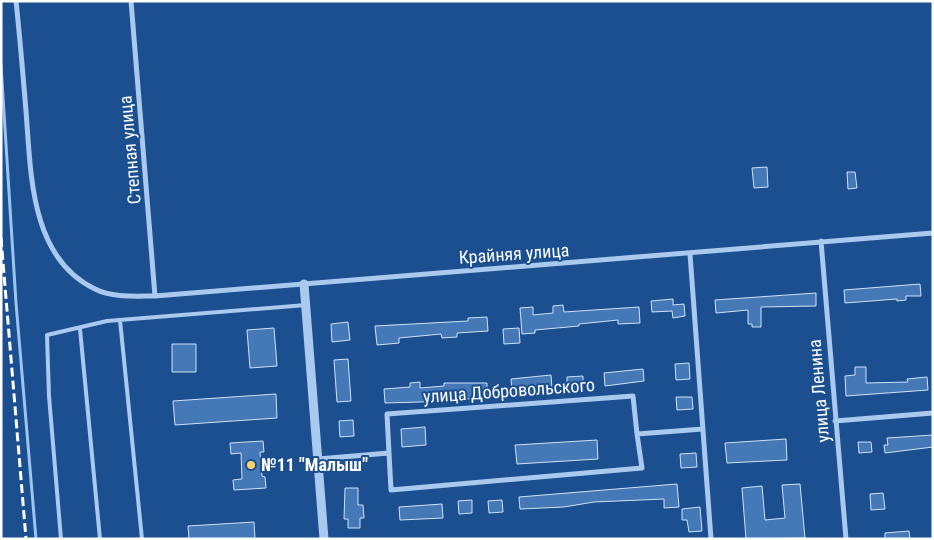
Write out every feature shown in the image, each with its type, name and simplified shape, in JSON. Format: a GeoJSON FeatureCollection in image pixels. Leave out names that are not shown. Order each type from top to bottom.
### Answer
{"type":"FeatureCollection","features":[{"type":"Feature","properties":{"kind":"street","name":"Крайняя улица"},"geometry":{"type":"LineString","coordinates":[[16,1],[32,184],[40,222],[54,253],[72,275],[97,290],[126,296],[155,296],[933,233]]}},
{"type":"Feature","properties":{"kind":"street","name":"Степная улица"},"geometry":{"type":"LineString","coordinates":[[132,1],[155,296]]}},
{"type":"Feature","properties":{"kind":"street","name":"улица Ленина"},"geometry":{"type":"LineString","coordinates":[[821,242],[846,539]]}},
{"type":"Feature","properties":{"kind":"street"},"geometry":{"type":"LineString","coordinates":[[690,254],[712,539]]}},
{"type":"Feature","properties":{"kind":"street"},"geometry":{"type":"LineString","coordinates":[[304,284],[324,539]]}},
{"type":"Feature","properties":{"kind":"street","name":"улица Добровольского"},"geometry":{"type":"LineString","coordinates":[[633,396],[642,468],[391,490],[389,453],[387,414],[633,396]]}},
{"type":"Feature","properties":{"kind":"street"},"geometry":{"type":"LineString","coordinates":[[835,421],[933,414]]}},
{"type":"Feature","properties":{"kind":"street"},"geometry":{"type":"LineString","coordinates":[[637,434],[703,429]]}},
{"type":"Feature","properties":{"kind":"street"},"geometry":{"type":"LineString","coordinates":[[318,459],[389,453]]}},
{"type":"Feature","properties":{"kind":"lane"},"geometry":{"type":"LineString","coordinates":[[61,539],[49,396],[47,335],[120,320],[306,305]]}},
{"type":"Feature","properties":{"kind":"lane"},"geometry":{"type":"LineString","coordinates":[[120,320],[142,539]]}},
{"type":"Feature","properties":{"kind":"lane"},"geometry":{"type":"LineString","coordinates":[[80,329],[100,539]]}},
{"type":"Feature","properties":{"kind":"building"},"geometry":{"type":"Polygon","coordinates":[[[767,167],[768,187],[754,188],[752,168],[767,167]]]}},
{"type":"Feature","properties":{"kind":"building"},"geometry":{"type":"Polygon","coordinates":[[[847,172],[855,172],[857,188],[848,189],[847,172]]]}},
{"type":"Feature","properties":{"kind":"building"},"geometry":{"type":"Polygon","coordinates":[[[920,284],[921,296],[906,296],[906,300],[845,303],[844,290],[920,284]]]}},
{"type":"Feature","properties":{"kind":"building"},"geometry":{"type":"Polygon","coordinates":[[[816,293],[816,306],[761,307],[761,327],[752,327],[752,324],[748,324],[748,310],[716,313],[715,300],[816,293]]]}},
{"type":"Feature","properties":{"kind":"building"},"geometry":{"type":"Polygon","coordinates":[[[673,299],[673,305],[684,304],[685,316],[673,318],[672,311],[652,312],[651,301],[673,299]]]}},
{"type":"Feature","properties":{"kind":"building"},"geometry":{"type":"Polygon","coordinates":[[[563,305],[564,312],[639,307],[640,323],[618,324],[618,320],[535,330],[535,333],[522,334],[520,308],[533,307],[533,315],[553,313],[553,306],[563,305]]]}},
{"type":"Feature","properties":{"kind":"building"},"geometry":{"type":"Polygon","coordinates":[[[487,317],[488,331],[457,333],[457,337],[442,338],[441,334],[399,338],[399,343],[377,345],[375,326],[468,321],[468,318],[487,317]]]}},
{"type":"Feature","properties":{"kind":"building"},"geometry":{"type":"Polygon","coordinates":[[[348,322],[350,340],[332,342],[331,324],[348,322]]]}},
{"type":"Feature","properties":{"kind":"building"},"geometry":{"type":"Polygon","coordinates":[[[274,328],[277,366],[250,368],[247,330],[274,328]]]}},
{"type":"Feature","properties":{"kind":"building"},"geometry":{"type":"Polygon","coordinates":[[[519,328],[520,343],[504,344],[503,329],[519,328]]]}},
{"type":"Feature","properties":{"kind":"building"},"geometry":{"type":"Polygon","coordinates":[[[172,344],[196,344],[196,372],[172,372],[172,344]]]}},
{"type":"Feature","properties":{"kind":"building"},"geometry":{"type":"Polygon","coordinates":[[[348,359],[351,401],[337,402],[334,360],[348,359]]]}},
{"type":"Feature","properties":{"kind":"building"},"geometry":{"type":"Polygon","coordinates":[[[689,363],[690,379],[676,380],[675,364],[689,363]]]}},
{"type":"Feature","properties":{"kind":"building"},"geometry":{"type":"Polygon","coordinates":[[[855,367],[866,367],[866,383],[908,382],[907,379],[927,377],[928,390],[846,396],[845,376],[855,375],[855,367]]]}},
{"type":"Feature","properties":{"kind":"building"},"geometry":{"type":"Polygon","coordinates":[[[643,369],[644,381],[605,386],[604,373],[643,369]]]}},
{"type":"Feature","properties":{"kind":"building"},"geometry":{"type":"Polygon","coordinates":[[[551,375],[552,389],[512,392],[511,379],[551,375]]]}},
{"type":"Feature","properties":{"kind":"building"},"geometry":{"type":"Polygon","coordinates":[[[583,376],[583,387],[567,388],[567,377],[583,376]]]}},
{"type":"Feature","properties":{"kind":"building"},"geometry":{"type":"Polygon","coordinates":[[[420,382],[420,388],[444,386],[444,383],[487,383],[487,396],[455,401],[385,403],[384,389],[410,387],[410,383],[420,382]]]}},
{"type":"Feature","properties":{"kind":"building"},"geometry":{"type":"Polygon","coordinates":[[[276,394],[277,418],[175,425],[173,401],[276,394]]]}},
{"type":"Feature","properties":{"kind":"building"},"geometry":{"type":"Polygon","coordinates":[[[676,397],[692,397],[693,409],[677,410],[676,397]]]}},
{"type":"Feature","properties":{"kind":"building"},"geometry":{"type":"Polygon","coordinates":[[[353,420],[354,436],[340,437],[339,421],[353,420]]]}},
{"type":"Feature","properties":{"kind":"building"},"geometry":{"type":"Polygon","coordinates":[[[425,427],[426,445],[402,447],[401,429],[425,427]]]}},
{"type":"Feature","properties":{"kind":"building"},"geometry":{"type":"Polygon","coordinates":[[[933,435],[933,447],[885,453],[884,445],[888,445],[887,438],[933,435]]]}},
{"type":"Feature","properties":{"kind":"building"},"geometry":{"type":"Polygon","coordinates":[[[786,439],[787,460],[727,463],[725,443],[786,439]]]}},
{"type":"Feature","properties":{"kind":"building"},"geometry":{"type":"Polygon","coordinates":[[[597,440],[598,459],[517,464],[515,445],[597,440]]]}},
{"type":"Feature","properties":{"kind":"building","name":"№11 \"Малыш\""},"geometry":{"type":"Polygon","coordinates":[[[263,441],[264,452],[260,452],[262,476],[265,477],[266,488],[234,490],[233,480],[242,479],[241,453],[231,454],[230,443],[263,441]]]}},
{"type":"Feature","properties":{"kind":"building"},"geometry":{"type":"Polygon","coordinates":[[[858,442],[871,442],[872,452],[859,453],[858,442]]]}},
{"type":"Feature","properties":{"kind":"building"},"geometry":{"type":"Polygon","coordinates":[[[696,453],[697,467],[681,468],[680,454],[696,453]]]}},
{"type":"Feature","properties":{"kind":"building"},"geometry":{"type":"Polygon","coordinates":[[[677,484],[679,507],[664,508],[664,499],[594,502],[564,507],[520,509],[519,497],[677,484]]]}},
{"type":"Feature","properties":{"kind":"building"},"geometry":{"type":"Polygon","coordinates":[[[800,484],[805,538],[746,539],[742,488],[762,486],[765,520],[785,518],[782,485],[800,484]]]}},
{"type":"Feature","properties":{"kind":"building"},"geometry":{"type":"Polygon","coordinates":[[[345,488],[358,488],[358,505],[363,505],[364,518],[360,518],[360,528],[348,528],[348,519],[344,519],[345,488]]]}},
{"type":"Feature","properties":{"kind":"building"},"geometry":{"type":"Polygon","coordinates":[[[883,493],[885,509],[871,510],[870,494],[883,493]]]}},
{"type":"Feature","properties":{"kind":"building"},"geometry":{"type":"Polygon","coordinates":[[[472,500],[472,513],[459,514],[458,501],[472,500]]]}},
{"type":"Feature","properties":{"kind":"building"},"geometry":{"type":"Polygon","coordinates":[[[502,500],[503,512],[489,513],[488,501],[502,500]]]}},
{"type":"Feature","properties":{"kind":"building"},"geometry":{"type":"Polygon","coordinates":[[[442,504],[443,518],[400,520],[399,507],[442,504]]]}},
{"type":"Feature","properties":{"kind":"building"},"geometry":{"type":"Polygon","coordinates":[[[700,507],[702,531],[689,532],[687,520],[682,520],[682,509],[700,507]]]}},
{"type":"Feature","properties":{"kind":"building"},"geometry":{"type":"Polygon","coordinates":[[[254,522],[255,539],[189,539],[188,526],[254,522]]]}},
{"type":"Feature","properties":{"kind":"building"},"geometry":{"type":"Polygon","coordinates":[[[909,531],[910,539],[885,539],[885,533],[909,531]]]}},
{"type":"Feature","properties":{"kind":"waterway"},"geometry":{"type":"LineString","coordinates":[[1,65],[16,303],[36,539]]}},
{"type":"Feature","properties":{"kind":"railway"},"geometry":{"type":"LineString","coordinates":[[1,238],[26,539]]}},
{"type":"Feature","properties":{"kind":"place","name":"№11 \"Малыш\""},"geometry":{"type":"Point","coordinates":[251,465]}}]}
